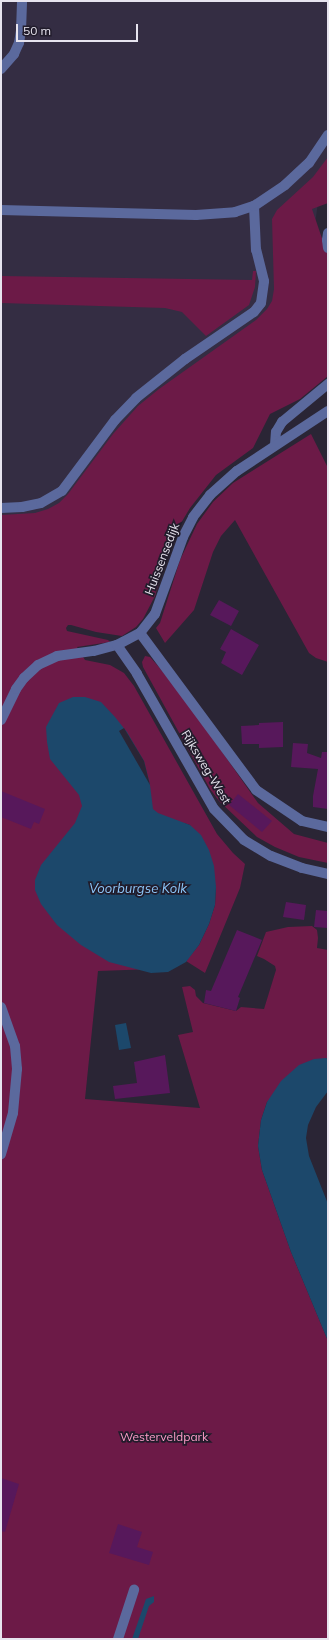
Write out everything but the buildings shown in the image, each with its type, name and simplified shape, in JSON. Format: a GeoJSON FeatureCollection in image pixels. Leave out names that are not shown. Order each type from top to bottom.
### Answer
{"type":"FeatureCollection","features":[{"type":"Feature","properties":{"kind":"street"},"geometry":{"type":"LineString","coordinates":[[1,69],[14,54],[19,43],[22,31],[22,1]]}},
{"type":"Feature","properties":{"kind":"street"},"geometry":{"type":"LineString","coordinates":[[1,210],[196,215],[229,213],[254,206],[285,184],[309,163],[328,135]]}},
{"type":"Feature","properties":{"kind":"street"},"geometry":{"type":"LineString","coordinates":[[1,508],[32,506],[49,500],[59,493],[72,479],[115,420],[136,398],[185,359],[254,312],[261,303],[264,281],[256,250],[254,206]]}},
{"type":"Feature","properties":{"kind":"street"},"geometry":{"type":"LineString","coordinates":[[328,233],[326,240],[328,248]]}},
{"type":"Feature","properties":{"kind":"street"},"geometry":{"type":"LineString","coordinates":[[276,445],[276,432],[282,422],[328,384]]}},
{"type":"Feature","properties":{"kind":"street","name":"Huissensedijk"},"geometry":{"type":"LineString","coordinates":[[1,720],[16,689],[32,669],[57,656],[94,651],[117,645],[140,633],[155,614],[173,562],[193,517],[210,495],[237,471],[328,411]]}},
{"type":"Feature","properties":{"kind":"street","name":"Rijksweg-West"},"geometry":{"type":"LineString","coordinates":[[140,633],[256,790],[302,821],[328,827]]}},
{"type":"Feature","properties":{"kind":"street","name":"Rijksweg-West"},"geometry":{"type":"LineString","coordinates":[[117,645],[137,674],[214,809],[244,840],[270,856],[302,868],[328,874]]}},
{"type":"Feature","properties":{"kind":"street"},"geometry":{"type":"LineString","coordinates":[[1,1007],[15,1046],[17,1069],[13,1113],[1,1154]]}},
{"type":"Feature","properties":{"kind":"street"},"geometry":{"type":"LineString","coordinates":[[118,1639],[134,1590]]}},
{"type":"Feature","properties":{"kind":"shaded area"},"geometry":{"type":"Polygon","coordinates":[[[1,1],[328,1],[328,181],[321,183],[303,304],[1,576],[1,1]]]}},
{"type":"Feature","properties":{"kind":"green space","name":"Westerveldpark"},"geometry":{"type":"Polygon","coordinates":[[[328,157],[328,203],[312,209],[328,256],[328,376],[300,399],[270,414],[253,448],[216,475],[190,508],[178,528],[165,561],[155,596],[143,619],[136,627],[122,636],[96,632],[71,625],[68,625],[66,628],[67,631],[108,640],[110,642],[77,647],[85,660],[110,665],[124,673],[134,686],[217,834],[233,853],[245,864],[240,888],[205,973],[186,961],[199,945],[209,924],[215,905],[216,887],[190,825],[184,823],[154,969],[98,971],[85,1099],[200,1108],[178,1035],[193,1032],[182,987],[190,986],[195,990],[196,996],[203,1003],[236,1011],[241,1007],[264,1009],[276,970],[275,966],[257,956],[266,932],[288,927],[312,926],[317,930],[317,948],[328,950],[328,1059],[326,1058],[267,1102],[261,1120],[258,1146],[262,1170],[291,1252],[328,1341],[328,1639],[1,1639],[1,515],[35,513],[48,509],[59,503],[68,494],[113,434],[138,406],[159,389],[256,320],[267,309],[272,301],[274,289],[272,219],[277,210],[313,177],[328,157]]]}},
{"type":"Feature","properties":{"kind":"green space"},"geometry":{"type":"Polygon","coordinates":[[[253,271],[256,271],[255,287],[249,305],[206,336],[182,312],[165,308],[1,303],[1,276],[252,280],[253,271]]]}},
{"type":"Feature","properties":{"kind":"green space"},"geometry":{"type":"Polygon","coordinates":[[[311,434],[328,468],[328,662],[316,658],[309,653],[235,520],[221,536],[213,552],[194,610],[165,643],[156,628],[160,623],[180,560],[197,524],[213,502],[233,483],[311,434]]]}},
{"type":"Feature","properties":{"kind":"green space"},"geometry":{"type":"Polygon","coordinates":[[[145,656],[150,657],[187,702],[258,803],[294,834],[328,843],[328,863],[299,857],[275,847],[257,837],[219,801],[210,789],[143,667],[142,662],[145,656]]]}},
{"type":"Feature","properties":{"kind":"water","name":"Voorburgse Kolk"},"geometry":{"type":"Polygon","coordinates":[[[73,697],[85,697],[101,702],[115,717],[127,732],[144,761],[150,785],[153,809],[158,813],[190,825],[201,835],[209,850],[214,866],[216,887],[215,905],[209,924],[199,945],[186,962],[168,972],[151,973],[109,962],[81,945],[57,925],[41,904],[35,890],[35,880],[41,865],[75,823],[82,806],[79,795],[50,759],[47,742],[46,727],[59,703],[73,697]]]}},
{"type":"Feature","properties":{"kind":"water"},"geometry":{"type":"Polygon","coordinates":[[[126,1023],[131,1048],[119,1050],[115,1025],[126,1023]]]}},
{"type":"Feature","properties":{"kind":"water"},"geometry":{"type":"Polygon","coordinates":[[[314,1059],[328,1059],[328,1091],[316,1107],[308,1125],[306,1138],[309,1156],[328,1204],[328,1341],[291,1252],[262,1170],[258,1146],[261,1120],[267,1102],[281,1081],[299,1065],[314,1059]]]}},
{"type":"Feature","properties":{"kind":"water"},"geometry":{"type":"Polygon","coordinates":[[[154,1596],[154,1602],[149,1606],[138,1639],[132,1639],[146,1599],[154,1596]]]}},
{"type":"Feature","properties":{"kind":"pier"},"geometry":{"type":"Polygon","coordinates":[[[124,728],[144,761],[150,785],[119,731],[124,728]]]}}]}
